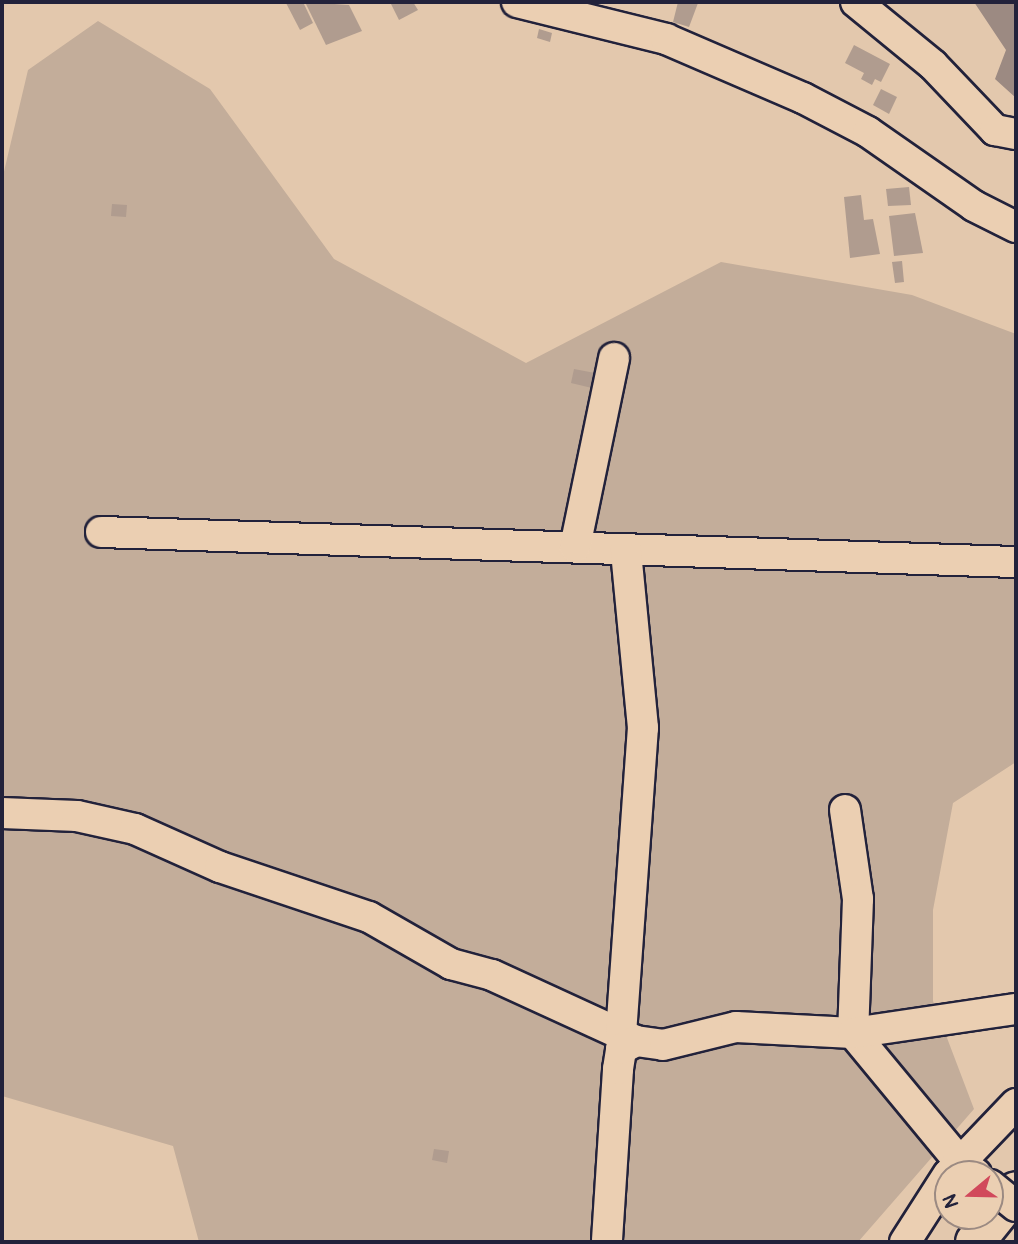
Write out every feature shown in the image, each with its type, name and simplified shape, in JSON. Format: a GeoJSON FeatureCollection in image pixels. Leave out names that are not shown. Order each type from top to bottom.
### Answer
{"type":"FeatureCollection","features":[{"type":"Feature","properties":{"kind":"highway"},"geometry":{"type":"LineString","coordinates":[[975,1242],[1016,1191]]}},
{"type":"Feature","properties":{"kind":"street"},"geometry":{"type":"LineString","coordinates":[[517,2],[666,39],[803,98],[868,132],[974,206],[1016,227]]}},
{"type":"Feature","properties":{"kind":"street"},"geometry":{"type":"LineString","coordinates":[[856,2],[933,65],[995,130],[1016,134]]}},
{"type":"Feature","properties":{"kind":"street"},"geometry":{"type":"LineString","coordinates":[[575,547],[614,358]]}},
{"type":"Feature","properties":{"kind":"street"},"geometry":{"type":"LineString","coordinates":[[101,532],[1016,562]]}},
{"type":"Feature","properties":{"kind":"street"},"geometry":{"type":"LineString","coordinates":[[607,1240],[618,1069],[621,1049],[629,1038],[643,728],[626,551]]}},
{"type":"Feature","properties":{"kind":"street"},"geometry":{"type":"LineString","coordinates":[[845,810],[858,899],[853,1033],[950,1160]]}},
{"type":"Feature","properties":{"kind":"street"},"geometry":{"type":"LineString","coordinates":[[2,813],[77,816],[135,829],[220,867],[369,916],[452,964],[492,975],[629,1038],[663,1045],[736,1027],[853,1033],[1016,1009]]}},
{"type":"Feature","properties":{"kind":"street"},"geometry":{"type":"LineString","coordinates":[[968,1160],[1016,1104]]}},
{"type":"Feature","properties":{"kind":"street"},"geometry":{"type":"LineString","coordinates":[[905,1242],[934,1203]]}},
{"type":"Feature","properties":{"kind":"shaded area"},"geometry":{"type":"Polygon","coordinates":[[[974,2],[1016,2],[1016,98],[995,79],[1006,50],[974,2]]]}},
{"type":"Feature","properties":{"kind":"shaded area"},"geometry":{"type":"Polygon","coordinates":[[[98,21],[210,89],[334,259],[526,363],[721,262],[912,295],[1016,334],[1016,762],[953,803],[933,910],[933,1001],[974,1109],[858,1242],[199,1242],[173,1146],[2,1096],[2,180],[28,70],[98,21]]]}},
{"type":"Feature","properties":{"kind":"building"},"geometry":{"type":"Polygon","coordinates":[[[303,2],[313,23],[300,30],[286,3],[303,2]]]}},
{"type":"Feature","properties":{"kind":"building"},"geometry":{"type":"Polygon","coordinates":[[[305,2],[349,5],[362,31],[326,45],[305,2]]]}},
{"type":"Feature","properties":{"kind":"building"},"geometry":{"type":"Polygon","coordinates":[[[390,2],[413,2],[418,10],[399,20],[390,2]]]}},
{"type":"Feature","properties":{"kind":"building"},"geometry":{"type":"Polygon","coordinates":[[[678,2],[698,3],[689,27],[673,22],[678,2]]]}},
{"type":"Feature","properties":{"kind":"building"},"geometry":{"type":"Polygon","coordinates":[[[539,29],[552,33],[550,42],[537,38],[539,29]]]}},
{"type":"Feature","properties":{"kind":"building"},"geometry":{"type":"Polygon","coordinates":[[[854,45],[890,64],[881,82],[875,79],[872,85],[861,79],[864,73],[845,63],[854,45]]]}},
{"type":"Feature","properties":{"kind":"building"},"geometry":{"type":"Polygon","coordinates":[[[881,89],[897,97],[889,114],[873,105],[881,89]]]}},
{"type":"Feature","properties":{"kind":"building"},"geometry":{"type":"Polygon","coordinates":[[[909,187],[911,205],[888,206],[886,189],[909,187]]]}},
{"type":"Feature","properties":{"kind":"building"},"geometry":{"type":"Polygon","coordinates":[[[861,195],[864,220],[873,219],[880,254],[850,258],[844,197],[861,195]]]}},
{"type":"Feature","properties":{"kind":"building"},"geometry":{"type":"Polygon","coordinates":[[[112,204],[127,205],[126,217],[111,216],[112,204]]]}},
{"type":"Feature","properties":{"kind":"building"},"geometry":{"type":"Polygon","coordinates":[[[915,213],[923,253],[894,256],[889,216],[915,213]]]}},
{"type":"Feature","properties":{"kind":"building"},"geometry":{"type":"Polygon","coordinates":[[[902,261],[904,282],[895,283],[892,262],[902,261]]]}},
{"type":"Feature","properties":{"kind":"building"},"geometry":{"type":"Polygon","coordinates":[[[574,369],[595,373],[592,388],[571,383],[574,369]]]}},
{"type":"Feature","properties":{"kind":"building"},"geometry":{"type":"Polygon","coordinates":[[[434,1149],[449,1151],[447,1163],[432,1160],[434,1149]]]}}]}
